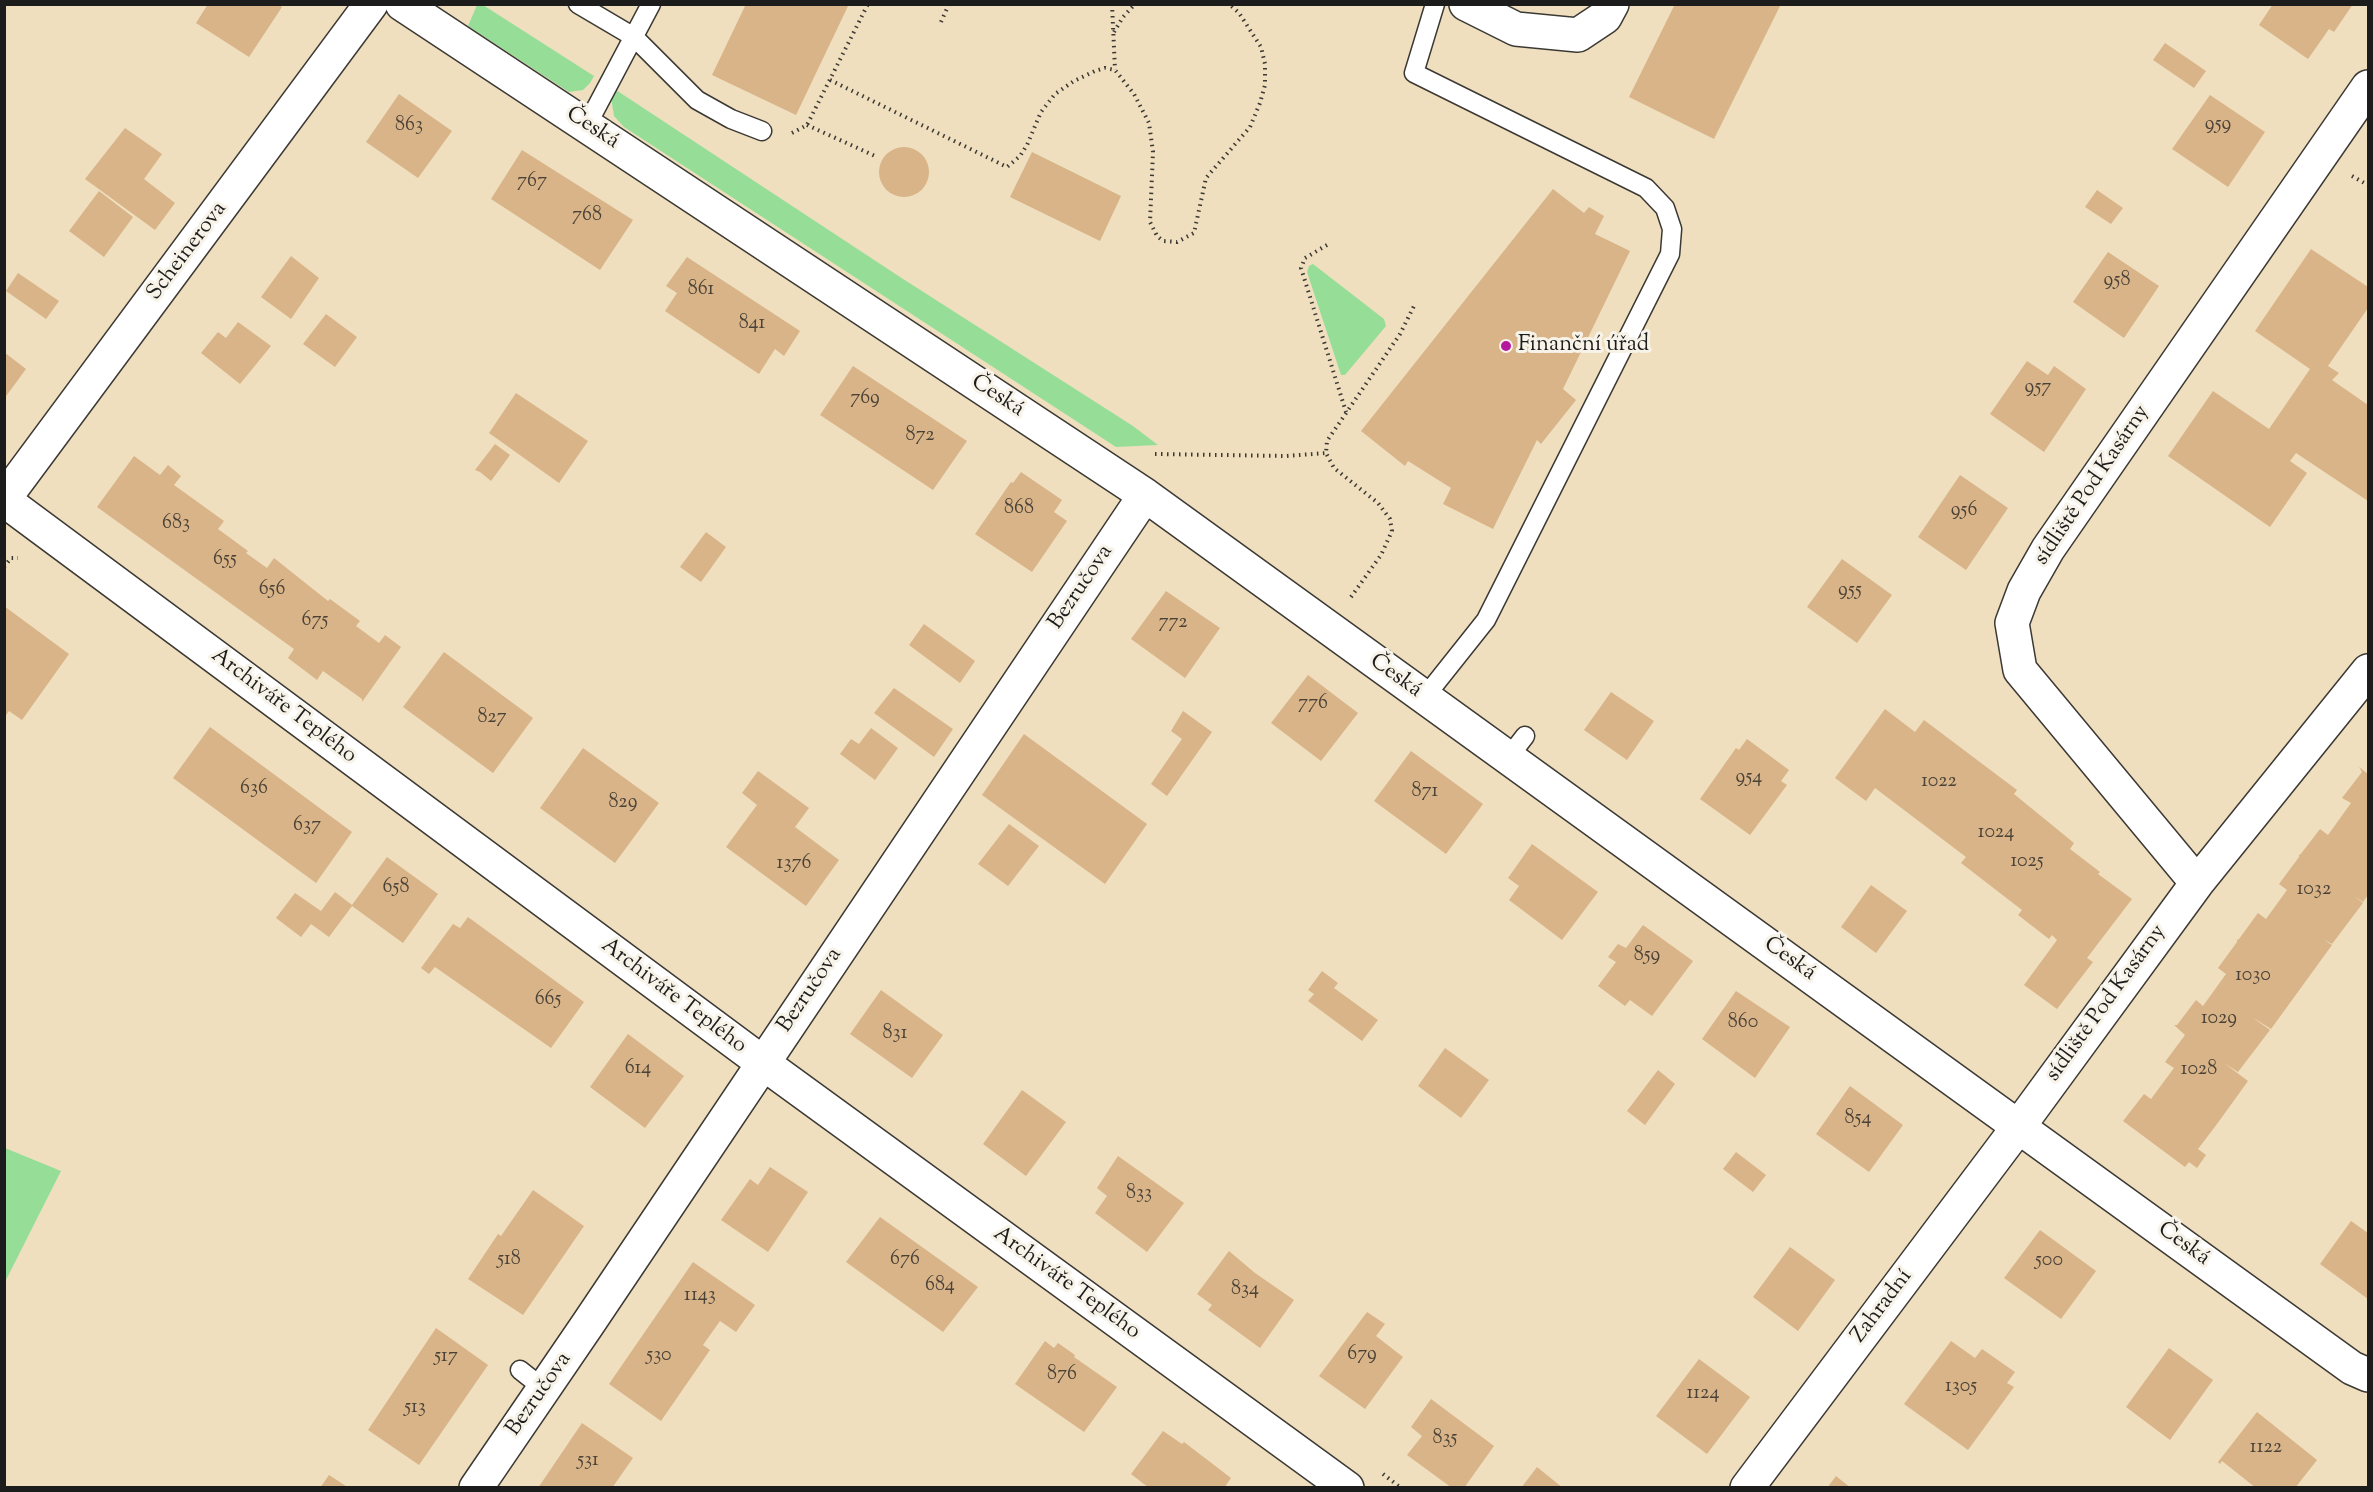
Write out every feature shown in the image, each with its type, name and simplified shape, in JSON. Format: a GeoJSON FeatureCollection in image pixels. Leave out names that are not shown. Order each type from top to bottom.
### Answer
{"type":"FeatureCollection","features":[{"type":"Feature","properties":{"kind":"street","name":"Scheinerova"},"geometry":{"type":"LineString","coordinates":[[4,500],[371,4]]}},
{"type":"Feature","properties":{"kind":"street","name":"Česká"},"geometry":{"type":"LineString","coordinates":[[402,4],[1145,495],[1424,698],[1516,747],[2019,1126],[2352,1368],[2368,1374]]}},
{"type":"Feature","properties":{"kind":"street"},"geometry":{"type":"LineString","coordinates":[[1466,4],[1516,29],[1578,35],[1605,17],[1611,4]]}},
{"type":"Feature","properties":{"kind":"street","name":"sídliště Pod Kasárny"},"geometry":{"type":"LineString","coordinates":[[2197,883],[2020,670],[2012,623],[2024,591],[2048,549],[2368,87]]}},
{"type":"Feature","properties":{"kind":"street","name":"Bezručova"},"geometry":{"type":"LineString","coordinates":[[476,1488],[532,1379],[763,1063],[1145,495]]}},
{"type":"Feature","properties":{"kind":"street","name":"Archiváře Teplého"},"geometry":{"type":"LineString","coordinates":[[4,500],[763,1063],[1347,1488]]}},
{"type":"Feature","properties":{"kind":"street","name":"sídliště Pod Kasárny"},"geometry":{"type":"LineString","coordinates":[[2019,1126],[2197,883],[2368,671]]}},
{"type":"Feature","properties":{"kind":"street","name":"Zahradní"},"geometry":{"type":"LineString","coordinates":[[1747,1488],[2019,1126]]}},
{"type":"Feature","properties":{"kind":"lane"},"geometry":{"type":"LineString","coordinates":[[578,4],[634,37],[697,100],[731,119],[762,131]]}},
{"type":"Feature","properties":{"kind":"lane"},"geometry":{"type":"LineString","coordinates":[[587,125],[651,4]]}},
{"type":"Feature","properties":{"kind":"lane"},"geometry":{"type":"LineString","coordinates":[[1424,698],[1486,620],[1670,254],[1672,230],[1665,208],[1646,188],[1414,73],[1435,4]]}},
{"type":"Feature","properties":{"kind":"path"},"geometry":{"type":"LineString","coordinates":[[868,4],[807,126],[875,156]]}},
{"type":"Feature","properties":{"kind":"path"},"geometry":{"type":"LineString","coordinates":[[941,22],[949,4]]}},
{"type":"Feature","properties":{"kind":"path"},"geometry":{"type":"LineString","coordinates":[[1112,4],[1115,70],[1134,94],[1149,123],[1154,152],[1150,222],[1157,236],[1163,241],[1177,242],[1194,233],[1206,178],[1250,127],[1265,85],[1265,64],[1261,47],[1239,13],[1229,4]]}},
{"type":"Feature","properties":{"kind":"path"},"geometry":{"type":"LineString","coordinates":[[1113,32],[1135,4]]}},
{"type":"Feature","properties":{"kind":"path"},"geometry":{"type":"LineString","coordinates":[[830,80],[1007,167],[1020,156],[1041,112],[1055,94],[1095,71],[1105,68],[1115,70]]}},
{"type":"Feature","properties":{"kind":"path"},"geometry":{"type":"LineString","coordinates":[[1327,245],[1305,258],[1301,268],[1346,412]]}},
{"type":"Feature","properties":{"kind":"path"},"geometry":{"type":"LineString","coordinates":[[1346,604],[1381,555],[1392,531],[1390,519],[1378,502],[1334,468],[1326,453],[1327,441],[1400,334],[1414,306]]}},
{"type":"Feature","properties":{"kind":"path"},"geometry":{"type":"LineString","coordinates":[[1151,454],[1286,456],[1326,453]]}},
{"type":"Feature","properties":{"kind":"green space"},"geometry":{"type":"Polygon","coordinates":[[[477,5],[483,5],[594,76],[590,83],[583,90],[569,92],[468,26],[477,5]]]}},
{"type":"Feature","properties":{"kind":"green space"},"geometry":{"type":"Polygon","coordinates":[[[616,90],[900,277],[1133,426],[1158,445],[1116,447],[624,127],[614,116],[611,97],[616,90]]]}},
{"type":"Feature","properties":{"kind":"green space"},"geometry":{"type":"Polygon","coordinates":[[[1313,264],[1384,319],[1386,326],[1345,375],[1341,375],[1307,272],[1309,266],[1313,264]]]}},
{"type":"Feature","properties":{"kind":"green space"},"geometry":{"type":"Polygon","coordinates":[[[5,1148],[61,1171],[5,1282],[5,1148]]]}},
{"type":"Feature","properties":{"kind":"building"},"geometry":{"type":"Polygon","coordinates":[[[208,4],[277,4],[282,7],[249,57],[196,23],[208,4]]]}},
{"type":"Feature","properties":{"kind":"building"},"geometry":{"type":"Polygon","coordinates":[[[746,4],[849,4],[796,115],[712,75],[746,4]]]}},
{"type":"Feature","properties":{"kind":"building"},"geometry":{"type":"Polygon","coordinates":[[[1675,4],[1781,4],[1714,139],[1629,97],[1675,4]]]}},
{"type":"Feature","properties":{"kind":"building"},"geometry":{"type":"Polygon","coordinates":[[[2273,4],[2353,4],[2334,32],[2329,29],[2308,59],[2259,25],[2273,4]]]}},
{"type":"Feature","properties":{"kind":"building"},"geometry":{"type":"Polygon","coordinates":[[[2165,43],[2206,71],[2194,88],[2153,60],[2165,43]]]}},
{"type":"Feature","properties":{"kind":"building"},"geometry":{"type":"Polygon","coordinates":[[[399,94],[452,131],[418,178],[366,142],[399,94]]]}},
{"type":"Feature","properties":{"kind":"building"},"geometry":{"type":"Polygon","coordinates":[[[2210,95],[2265,132],[2228,187],[2172,149],[2210,95]]]}},
{"type":"Feature","properties":{"kind":"building"},"geometry":{"type":"Polygon","coordinates":[[[125,128],[162,154],[144,179],[175,203],[155,230],[85,179],[125,128]]]}},
{"type":"Feature","properties":{"kind":"building"},"geometry":{"type":"Polygon","coordinates":[[[909,147],[922,154],[928,162],[928,182],[922,190],[914,196],[899,197],[886,190],[880,182],[879,167],[886,154],[894,148],[909,147]]]}},
{"type":"Feature","properties":{"kind":"building"},"geometry":{"type":"Polygon","coordinates":[[[522,150],[633,220],[600,270],[491,199],[522,150]]]}},
{"type":"Feature","properties":{"kind":"building"},"geometry":{"type":"Polygon","coordinates":[[[1032,152],[1121,196],[1100,241],[1010,197],[1032,152]]]}},
{"type":"Feature","properties":{"kind":"building","name":"Finanční úřad"},"geometry":{"type":"Polygon","coordinates":[[[1553,189],[1584,213],[1589,207],[1604,216],[1595,234],[1630,251],[1563,389],[1576,400],[1541,444],[1537,440],[1493,529],[1443,504],[1451,488],[1408,461],[1405,466],[1361,431],[1553,189]]]}},
{"type":"Feature","properties":{"kind":"building"},"geometry":{"type":"Polygon","coordinates":[[[2097,190],[2123,208],[2111,224],[2085,207],[2097,190]]]}},
{"type":"Feature","properties":{"kind":"building"},"geometry":{"type":"Polygon","coordinates":[[[99,191],[133,217],[104,257],[69,231],[99,191]]]}},
{"type":"Feature","properties":{"kind":"building"},"geometry":{"type":"Polygon","coordinates":[[[2311,249],[2368,287],[2368,308],[2328,366],[2339,373],[2332,380],[2368,405],[2368,501],[2296,453],[2290,461],[2307,473],[2270,527],[2168,456],[2213,391],[2269,429],[2310,369],[2255,331],[2311,249]]]}},
{"type":"Feature","properties":{"kind":"building"},"geometry":{"type":"Polygon","coordinates":[[[2108,252],[2159,286],[2124,338],[2073,302],[2108,252]]]}},
{"type":"Feature","properties":{"kind":"building"},"geometry":{"type":"Polygon","coordinates":[[[291,256],[319,278],[291,319],[261,297],[291,256]]]}},
{"type":"Feature","properties":{"kind":"building"},"geometry":{"type":"Polygon","coordinates":[[[687,257],[800,331],[784,356],[775,349],[759,374],[665,311],[677,293],[666,286],[687,257]]]}},
{"type":"Feature","properties":{"kind":"building"},"geometry":{"type":"Polygon","coordinates":[[[18,273],[59,301],[46,319],[6,291],[18,273]]]}},
{"type":"Feature","properties":{"kind":"building"},"geometry":{"type":"Polygon","coordinates":[[[326,314],[357,337],[335,367],[303,344],[326,314]]]}},
{"type":"Feature","properties":{"kind":"building"},"geometry":{"type":"Polygon","coordinates":[[[238,322],[271,346],[240,384],[201,353],[218,332],[226,338],[238,322]]]}},
{"type":"Feature","properties":{"kind":"building"},"geometry":{"type":"Polygon","coordinates":[[[4,352],[26,369],[4,399],[4,352]]]}},
{"type":"Feature","properties":{"kind":"building"},"geometry":{"type":"Polygon","coordinates":[[[2027,361],[2048,375],[2054,366],[2086,389],[2044,452],[1990,414],[2027,361]]]}},
{"type":"Feature","properties":{"kind":"building"},"geometry":{"type":"Polygon","coordinates":[[[853,366],[967,441],[933,490],[820,415],[853,366]]]}},
{"type":"Feature","properties":{"kind":"building"},"geometry":{"type":"Polygon","coordinates":[[[516,393],[588,441],[559,483],[489,433],[516,393]]]}},
{"type":"Feature","properties":{"kind":"building"},"geometry":{"type":"Polygon","coordinates":[[[495,444],[510,455],[491,481],[475,470],[495,444]]]}},
{"type":"Feature","properties":{"kind":"building"},"geometry":{"type":"Polygon","coordinates":[[[134,456],[160,475],[168,465],[181,476],[174,485],[224,521],[218,529],[248,551],[246,553],[267,568],[274,558],[328,601],[330,599],[360,621],[356,626],[379,643],[385,635],[401,647],[362,702],[362,699],[323,671],[317,680],[288,658],[294,649],[97,507],[134,456]]]}},
{"type":"Feature","properties":{"kind":"building"},"geometry":{"type":"Polygon","coordinates":[[[1021,472],[1062,500],[1054,512],[1067,521],[1032,572],[975,534],[1011,482],[1013,483],[1021,472]]]}},
{"type":"Feature","properties":{"kind":"building"},"geometry":{"type":"Polygon","coordinates":[[[1960,475],[2008,508],[1966,570],[1918,537],[1960,475]]]}},
{"type":"Feature","properties":{"kind":"building"},"geometry":{"type":"Polygon","coordinates":[[[706,532],[726,547],[701,582],[680,567],[706,532]]]}},
{"type":"Feature","properties":{"kind":"building"},"geometry":{"type":"Polygon","coordinates":[[[1842,559],[1892,595],[1857,643],[1807,607],[1842,559]]]}},
{"type":"Feature","properties":{"kind":"building"},"geometry":{"type":"Polygon","coordinates":[[[1166,591],[1220,628],[1185,678],[1131,639],[1166,591]]]}},
{"type":"Feature","properties":{"kind":"building"},"geometry":{"type":"Polygon","coordinates":[[[4,606],[69,654],[22,720],[9,711],[4,718],[4,606]]]}},
{"type":"Feature","properties":{"kind":"building"},"geometry":{"type":"Polygon","coordinates":[[[924,624],[975,661],[960,683],[909,645],[924,624]]]}},
{"type":"Feature","properties":{"kind":"building"},"geometry":{"type":"Polygon","coordinates":[[[444,652],[533,718],[493,773],[403,707],[444,652]]]}},
{"type":"Feature","properties":{"kind":"building"},"geometry":{"type":"Polygon","coordinates":[[[1308,675],[1358,713],[1321,761],[1271,723],[1308,675]]]}},
{"type":"Feature","properties":{"kind":"building"},"geometry":{"type":"Polygon","coordinates":[[[894,688],[953,729],[934,757],[874,713],[894,688]]]}},
{"type":"Feature","properties":{"kind":"building"},"geometry":{"type":"Polygon","coordinates":[[[1611,692],[1654,721],[1627,760],[1584,730],[1611,692]]]}},
{"type":"Feature","properties":{"kind":"building"},"geometry":{"type":"Polygon","coordinates":[[[1885,709],[1915,732],[1924,720],[2017,790],[2014,794],[2074,843],[2070,849],[2100,872],[2098,874],[2132,899],[2087,958],[2093,962],[2057,1009],[2024,985],[2057,940],[2052,935],[2049,939],[2018,915],[2022,910],[1961,863],[1966,857],[1875,788],[1866,801],[1835,778],[1885,709]]]}},
{"type":"Feature","properties":{"kind":"building"},"geometry":{"type":"Polygon","coordinates":[[[1183,711],[1212,732],[1167,796],[1151,784],[1182,739],[1171,731],[1183,711]]]}},
{"type":"Feature","properties":{"kind":"building"},"geometry":{"type":"Polygon","coordinates":[[[210,727],[352,832],[316,883],[173,778],[210,727]]]}},
{"type":"Feature","properties":{"kind":"building"},"geometry":{"type":"Polygon","coordinates":[[[871,728],[898,748],[875,780],[840,754],[851,739],[859,744],[871,728]]]}},
{"type":"Feature","properties":{"kind":"building"},"geometry":{"type":"Polygon","coordinates":[[[1024,734],[1147,824],[1105,884],[982,795],[1024,734]]]}},
{"type":"Feature","properties":{"kind":"building"},"geometry":{"type":"Polygon","coordinates":[[[1747,739],[1789,770],[1781,781],[1787,785],[1750,835],[1700,799],[1736,748],[1739,750],[1747,739]]]}},
{"type":"Feature","properties":{"kind":"building"},"geometry":{"type":"Polygon","coordinates":[[[583,748],[659,803],[615,863],[540,808],[583,748]]]}},
{"type":"Feature","properties":{"kind":"building"},"geometry":{"type":"Polygon","coordinates":[[[1411,751],[1483,804],[1446,854],[1374,801],[1411,751]]]}},
{"type":"Feature","properties":{"kind":"building"},"geometry":{"type":"Polygon","coordinates":[[[2359,767],[2368,774],[2368,895],[2363,902],[2354,896],[2363,903],[2332,944],[2323,939],[2332,945],[2271,1029],[2252,1017],[2270,1030],[2238,1072],[2224,1063],[2248,1081],[2198,1149],[2206,1155],[2197,1168],[2189,1162],[2185,1167],[2123,1121],[2144,1094],[2151,1099],[2174,1068],[2165,1062],[2185,1035],[2174,1025],[2177,1025],[2196,1000],[2203,1006],[2226,974],[2218,968],[2237,940],[2258,913],[2266,919],[2287,890],[2279,884],[2299,854],[2320,829],[2328,835],[2351,803],[2342,798],[2362,772],[2359,767]]]}},
{"type":"Feature","properties":{"kind":"building"},"geometry":{"type":"Polygon","coordinates":[[[758,771],[809,808],[795,827],[839,860],[806,906],[726,847],[757,805],[742,793],[758,771]]]}},
{"type":"Feature","properties":{"kind":"building"},"geometry":{"type":"Polygon","coordinates":[[[1009,824],[1039,846],[1008,886],[978,864],[1009,824]]]}},
{"type":"Feature","properties":{"kind":"building"},"geometry":{"type":"Polygon","coordinates":[[[1532,844],[1598,892],[1562,940],[1509,900],[1519,886],[1508,878],[1532,844]]]}},
{"type":"Feature","properties":{"kind":"building"},"geometry":{"type":"Polygon","coordinates":[[[387,857],[438,894],[403,943],[352,906],[329,937],[311,924],[301,937],[276,918],[295,893],[321,911],[335,892],[352,905],[387,857]]]}},
{"type":"Feature","properties":{"kind":"building"},"geometry":{"type":"Polygon","coordinates":[[[1871,885],[1907,911],[1876,953],[1841,927],[1871,885]]]}},
{"type":"Feature","properties":{"kind":"building"},"geometry":{"type":"Polygon","coordinates":[[[468,917],[584,1002],[551,1048],[435,967],[429,974],[421,968],[453,924],[460,928],[468,917]]]}},
{"type":"Feature","properties":{"kind":"building"},"geometry":{"type":"Polygon","coordinates":[[[1643,925],[1693,961],[1652,1016],[1630,1000],[1625,1006],[1598,986],[1616,962],[1608,957],[1618,944],[1626,948],[1643,925]]]}},
{"type":"Feature","properties":{"kind":"building"},"geometry":{"type":"Polygon","coordinates":[[[1322,971],[1338,983],[1334,988],[1378,1020],[1362,1041],[1308,1001],[1314,994],[1308,990],[1322,971]]]}},
{"type":"Feature","properties":{"kind":"building"},"geometry":{"type":"Polygon","coordinates":[[[881,990],[943,1035],[912,1078],[850,1034],[881,990]]]}},
{"type":"Feature","properties":{"kind":"building"},"geometry":{"type":"Polygon","coordinates":[[[1736,991],[1790,1027],[1755,1078],[1702,1039],[1736,991]]]}},
{"type":"Feature","properties":{"kind":"building"},"geometry":{"type":"Polygon","coordinates":[[[628,1034],[684,1076],[645,1128],[590,1087],[628,1034]]]}},
{"type":"Feature","properties":{"kind":"building"},"geometry":{"type":"Polygon","coordinates":[[[1445,1048],[1489,1080],[1461,1118],[1418,1086],[1445,1048]]]}},
{"type":"Feature","properties":{"kind":"building"},"geometry":{"type":"Polygon","coordinates":[[[1658,1070],[1675,1084],[1645,1125],[1627,1111],[1658,1070]]]}},
{"type":"Feature","properties":{"kind":"building"},"geometry":{"type":"Polygon","coordinates":[[[1850,1086],[1903,1125],[1869,1172],[1816,1134],[1850,1086]]]}},
{"type":"Feature","properties":{"kind":"building"},"geometry":{"type":"Polygon","coordinates":[[[1022,1090],[1066,1122],[1026,1176],[983,1144],[1022,1090]]]}},
{"type":"Feature","properties":{"kind":"building"},"geometry":{"type":"Polygon","coordinates":[[[1736,1152],[1766,1175],[1753,1192],[1723,1169],[1736,1152]]]}},
{"type":"Feature","properties":{"kind":"building"},"geometry":{"type":"Polygon","coordinates":[[[1118,1156],[1184,1203],[1147,1252],[1095,1213],[1107,1196],[1097,1188],[1118,1156]]]}},
{"type":"Feature","properties":{"kind":"building"},"geometry":{"type":"Polygon","coordinates":[[[770,1167],[808,1192],[768,1252],[721,1220],[750,1179],[758,1185],[770,1167]]]}},
{"type":"Feature","properties":{"kind":"building"},"geometry":{"type":"Polygon","coordinates":[[[533,1190],[584,1226],[523,1315],[468,1279],[498,1234],[501,1236],[533,1190]]]}},
{"type":"Feature","properties":{"kind":"building"},"geometry":{"type":"Polygon","coordinates":[[[880,1217],[978,1287],[943,1332],[846,1262],[880,1217]]]}},
{"type":"Feature","properties":{"kind":"building"},"geometry":{"type":"Polygon","coordinates":[[[2351,1221],[2368,1233],[2368,1299],[2320,1264],[2351,1221]]]}},
{"type":"Feature","properties":{"kind":"building"},"geometry":{"type":"Polygon","coordinates":[[[2040,1230],[2096,1271],[2061,1319],[2004,1278],[2040,1230]]]}},
{"type":"Feature","properties":{"kind":"building"},"geometry":{"type":"Polygon","coordinates":[[[1790,1247],[1835,1280],[1798,1331],[1753,1297],[1790,1247]]]}},
{"type":"Feature","properties":{"kind":"building"},"geometry":{"type":"Polygon","coordinates":[[[1229,1251],[1255,1273],[1294,1300],[1260,1348],[1208,1310],[1212,1305],[1197,1294],[1229,1251]]]}},
{"type":"Feature","properties":{"kind":"building"},"geometry":{"type":"Polygon","coordinates":[[[693,1262],[755,1305],[736,1332],[720,1321],[703,1345],[710,1350],[661,1421],[609,1384],[693,1262]]]}},
{"type":"Feature","properties":{"kind":"building"},"geometry":{"type":"Polygon","coordinates":[[[1367,1312],[1385,1324],[1376,1336],[1403,1357],[1365,1409],[1319,1376],[1367,1312]]]}},
{"type":"Feature","properties":{"kind":"building"},"geometry":{"type":"Polygon","coordinates":[[[436,1328],[488,1365],[419,1465],[368,1430],[436,1328]]]}},
{"type":"Feature","properties":{"kind":"building"},"geometry":{"type":"Polygon","coordinates":[[[1045,1341],[1054,1348],[1058,1343],[1117,1387],[1084,1432],[1015,1384],[1045,1341]]]}},
{"type":"Feature","properties":{"kind":"building"},"geometry":{"type":"Polygon","coordinates":[[[1951,1341],[1975,1358],[1982,1349],[2015,1372],[2007,1383],[2014,1387],[1968,1450],[1904,1404],[1951,1341]]]}},
{"type":"Feature","properties":{"kind":"building"},"geometry":{"type":"Polygon","coordinates":[[[2169,1348],[2213,1380],[2170,1440],[2126,1407],[2169,1348]]]}},
{"type":"Feature","properties":{"kind":"building"},"geometry":{"type":"Polygon","coordinates":[[[1699,1359],[1750,1397],[1707,1454],[1656,1416],[1699,1359]]]}},
{"type":"Feature","properties":{"kind":"building"},"geometry":{"type":"Polygon","coordinates":[[[1431,1399],[1494,1446],[1464,1488],[1452,1488],[1407,1455],[1422,1436],[1411,1427],[1431,1399]]]}},
{"type":"Feature","properties":{"kind":"building"},"geometry":{"type":"Polygon","coordinates":[[[2257,1412],[2317,1460],[2295,1488],[2256,1488],[2222,1461],[2220,1464],[2218,1462],[2257,1412]]]}},
{"type":"Feature","properties":{"kind":"building"},"geometry":{"type":"Polygon","coordinates":[[[582,1423],[633,1458],[612,1488],[538,1488],[582,1423]]]}},
{"type":"Feature","properties":{"kind":"building"},"geometry":{"type":"Polygon","coordinates":[[[1163,1431],[1182,1444],[1184,1442],[1231,1478],[1224,1488],[1149,1488],[1131,1474],[1163,1431]]]}},
{"type":"Feature","properties":{"kind":"building"},"geometry":{"type":"Polygon","coordinates":[[[1537,1467],[1563,1488],[1521,1488],[1537,1467]]]}},
{"type":"Feature","properties":{"kind":"building"},"geometry":{"type":"Polygon","coordinates":[[[329,1475],[349,1488],[320,1488],[329,1475]]]}},
{"type":"Feature","properties":{"kind":"building"},"geometry":{"type":"Polygon","coordinates":[[[1836,1476],[1851,1488],[1827,1488],[1836,1476]]]}},
{"type":"Feature","properties":{"kind":"place","name":"Finanční úřad"},"geometry":{"type":"Point","coordinates":[1506,346]}}]}
